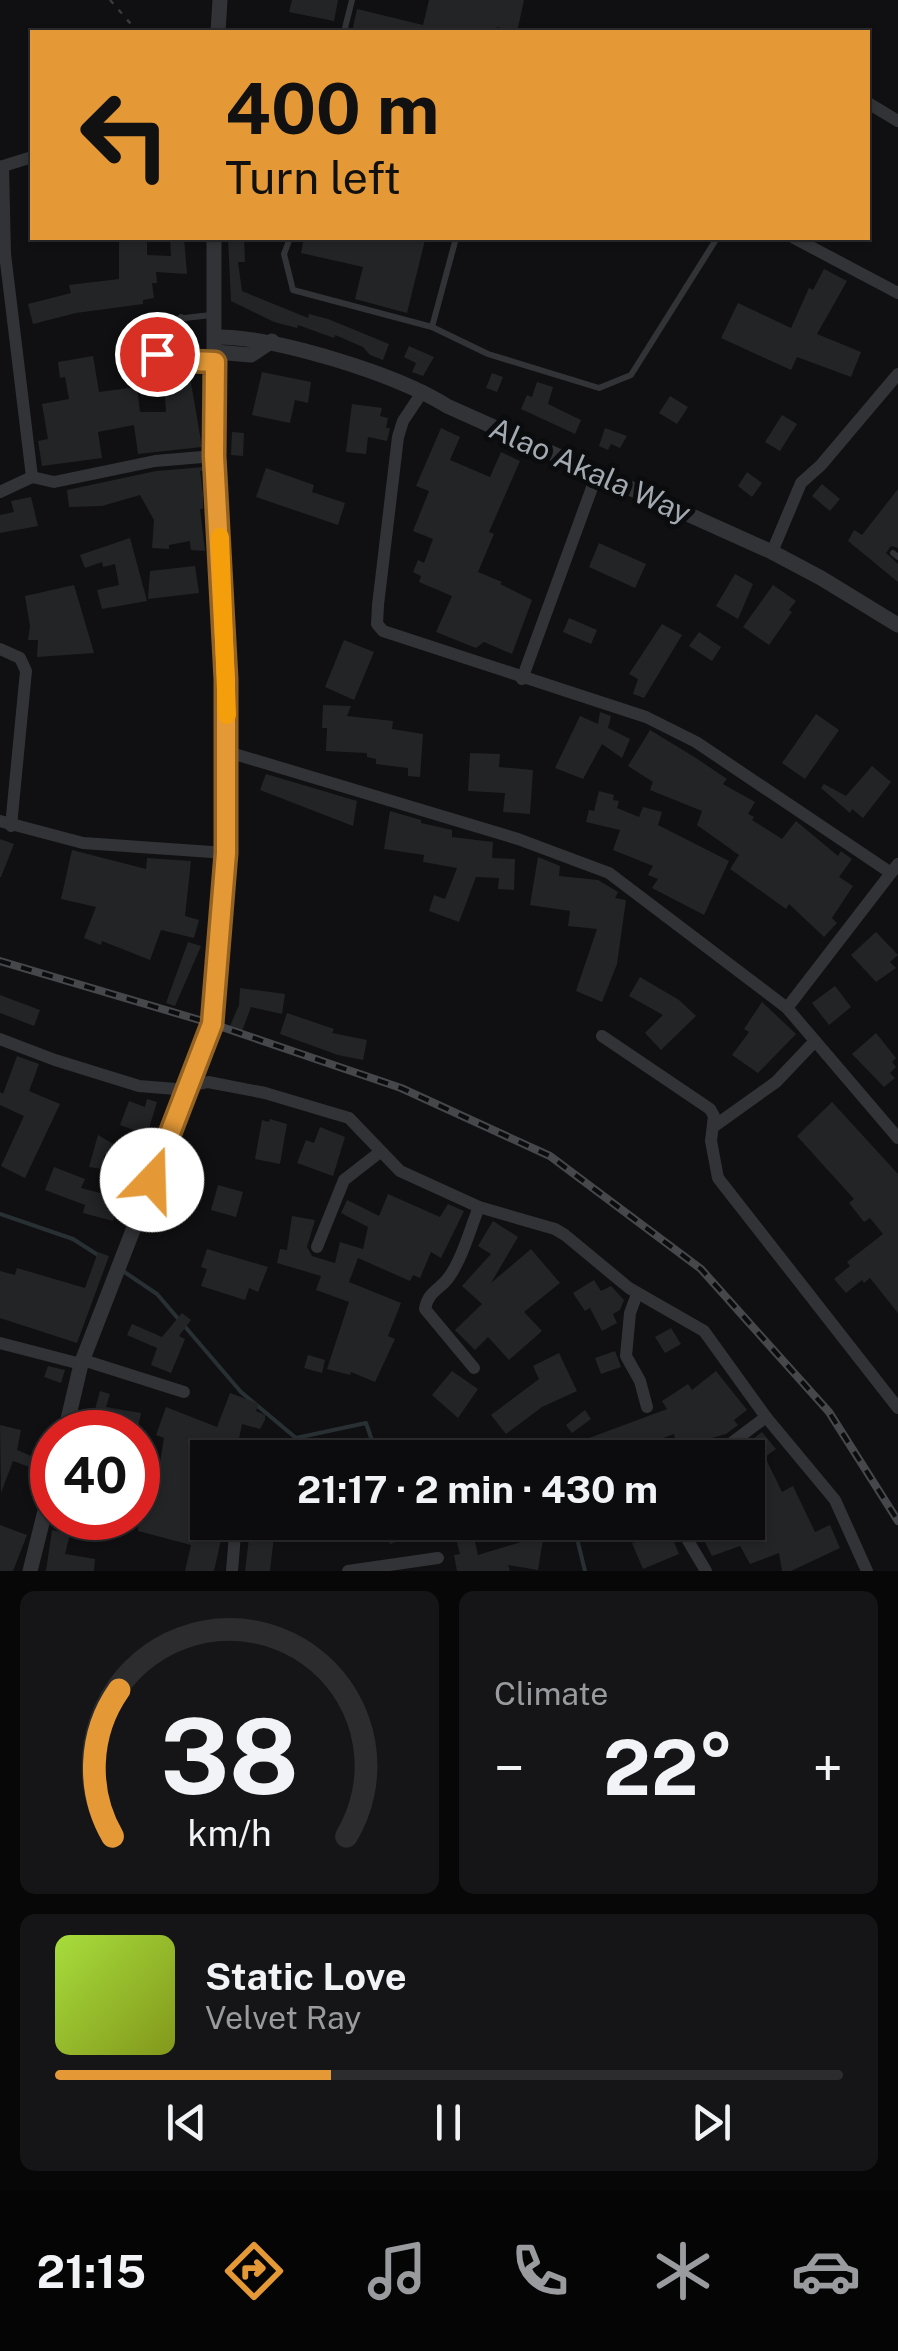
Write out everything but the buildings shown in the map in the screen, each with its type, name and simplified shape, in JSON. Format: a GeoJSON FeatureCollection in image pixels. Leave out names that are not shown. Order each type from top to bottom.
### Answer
{"type":"FeatureCollection","features":[{"type":"Feature","properties":{"kind":"street"},"geometry":{"type":"LineString","coordinates":[[218,30],[220,0]]}},
{"type":"Feature","properties":{"kind":"street"},"geometry":{"type":"LineString","coordinates":[[870,104],[898,121]]}},
{"type":"Feature","properties":{"kind":"street"},"geometry":{"type":"LineString","coordinates":[[30,158],[2,166],[4,285],[32,478]]}},
{"type":"Feature","properties":{"kind":"street"},"geometry":{"type":"LineString","coordinates":[[72,1410],[82,1362],[212,1024],[226,853],[228,752],[223,572],[214,456],[214,240]]}},
{"type":"Feature","properties":{"kind":"street"},"geometry":{"type":"LineString","coordinates":[[798,240],[898,294]]}},
{"type":"Feature","properties":{"kind":"street"},"geometry":{"type":"LineString","coordinates":[[215,312],[242,338]]}},
{"type":"Feature","properties":{"kind":"street","name":"Alao Akala Way"},"geometry":{"type":"LineString","coordinates":[[215,358],[242,338],[272,341],[423,391],[447,406],[772,552],[898,625]]}},
{"type":"Feature","properties":{"kind":"street"},"geometry":{"type":"LineString","coordinates":[[215,358],[251,355],[272,341]]}},
{"type":"Feature","properties":{"kind":"street"},"geometry":{"type":"LineString","coordinates":[[215,358],[238,356]]}},
{"type":"Feature","properties":{"kind":"street"},"geometry":{"type":"LineString","coordinates":[[772,552],[800,483],[821,465],[898,374]]}},
{"type":"Feature","properties":{"kind":"street"},"geometry":{"type":"LineString","coordinates":[[423,391],[402,421],[398,437],[377,624],[382,631],[646,716],[696,742],[894,869],[787,1008]]}},
{"type":"Feature","properties":{"kind":"street"},"geometry":{"type":"LineString","coordinates":[[0,492],[32,478],[54,482],[155,461],[214,456]]}},
{"type":"Feature","properties":{"kind":"street"},"geometry":{"type":"LineString","coordinates":[[522,679],[597,474]]}},
{"type":"Feature","properties":{"kind":"street"},"geometry":{"type":"LineString","coordinates":[[0,649],[20,658],[26,671],[5,824],[82,843],[226,853]]}},
{"type":"Feature","properties":{"kind":"street"},"geometry":{"type":"LineString","coordinates":[[228,752],[518,839],[610,873],[787,1008],[893,1120],[898,1138]]}},
{"type":"Feature","properties":{"kind":"street"},"geometry":{"type":"LineString","coordinates":[[602,1036],[710,1109],[714,1116],[712,1159],[718,1178],[898,1408]]}},
{"type":"Feature","properties":{"kind":"street"},"geometry":{"type":"LineString","coordinates":[[0,1039],[139,1086],[165,1089],[208,1082],[265,1092],[349,1118],[400,1171],[479,1207],[555,1229],[638,1294],[704,1330],[766,1417],[835,1500],[867,1571]]}},
{"type":"Feature","properties":{"kind":"street"},"geometry":{"type":"LineString","coordinates":[[713,1128],[776,1082],[815,1041]]}},
{"type":"Feature","properties":{"kind":"street"},"geometry":{"type":"LineString","coordinates":[[318,1247],[344,1180],[380,1152]]}},
{"type":"Feature","properties":{"kind":"street"},"geometry":{"type":"LineString","coordinates":[[474,1368],[425,1310],[426,1300],[453,1271],[479,1207]]}},
{"type":"Feature","properties":{"kind":"street"},"geometry":{"type":"LineString","coordinates":[[638,1294],[630,1313],[626,1356],[640,1382],[647,1407]]}},
{"type":"Feature","properties":{"kind":"street"},"geometry":{"type":"LineString","coordinates":[[0,1343],[184,1392]]}},
{"type":"Feature","properties":{"kind":"street"},"geometry":{"type":"LineString","coordinates":[[735,1440],[766,1417]]}},
{"type":"Feature","properties":{"kind":"street"},"geometry":{"type":"LineString","coordinates":[[30,1571],[38,1540]]}},
{"type":"Feature","properties":{"kind":"street"},"geometry":{"type":"LineString","coordinates":[[232,1571],[235,1540]]}},
{"type":"Feature","properties":{"kind":"street"},"geometry":{"type":"LineString","coordinates":[[688,1540],[706,1571]]}},
{"type":"Feature","properties":{"kind":"street"},"geometry":{"type":"LineString","coordinates":[[348,1571],[438,1558]]}},
{"type":"Feature","properties":{"kind":"lane"},"geometry":{"type":"LineString","coordinates":[[344,30],[352,0]]}},
{"type":"Feature","properties":{"kind":"lane"},"geometry":{"type":"LineString","coordinates":[[289,240],[284,254],[293,290],[432,328],[488,354],[599,388],[631,375],[716,240]]}},
{"type":"Feature","properties":{"kind":"lane"},"geometry":{"type":"LineString","coordinates":[[432,328],[455,240]]}},
{"type":"Feature","properties":{"kind":"lane"},"geometry":{"type":"LineString","coordinates":[[215,312],[162,319],[156,325],[158,358],[215,358]]}},
{"type":"Feature","properties":{"kind":"lane"},"geometry":{"type":"LineString","coordinates":[[181,317],[181,361]]}},
{"type":"Feature","properties":{"kind":"path"},"geometry":{"type":"LineString","coordinates":[[110,0],[136,30]]}},
{"type":"Feature","properties":{"kind":"waterway"},"geometry":{"type":"LineString","coordinates":[[0,1214],[73,1239],[98,1255]]}},
{"type":"Feature","properties":{"kind":"waterway"},"geometry":{"type":"LineString","coordinates":[[123,1271],[157,1294],[241,1392],[296,1438],[366,1423],[372,1440]]}},
{"type":"Feature","properties":{"kind":"waterway"},"geometry":{"type":"LineString","coordinates":[[577,1540],[585,1571]]}},
{"type":"Feature","properties":{"kind":"railway"},"geometry":{"type":"LineString","coordinates":[[0,961],[213,1024],[401,1088],[550,1156],[701,1269],[829,1412],[898,1521]]}},
{"type":"Feature","properties":{"kind":"slow traffic"},"geometry":{"type":"LineString","coordinates":[[220,537],[227,715]]}},
{"type":"Feature","properties":{"kind":"route"},"geometry":{"type":"LineString","coordinates":[[152,1180],[212,1024],[226,853],[228,752],[223,572],[214,456],[215,362],[166,360],[157,354]]}}]}
